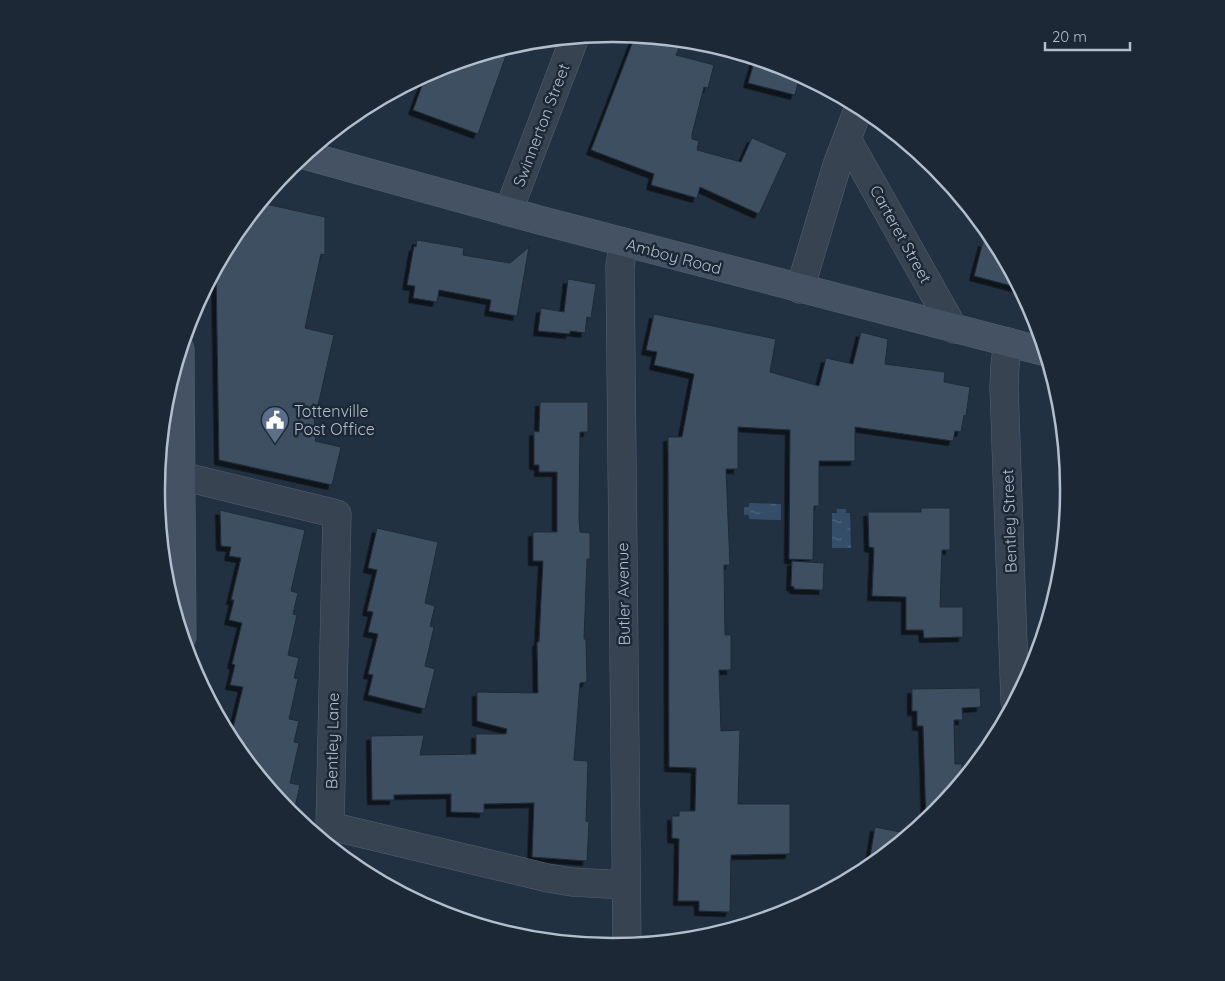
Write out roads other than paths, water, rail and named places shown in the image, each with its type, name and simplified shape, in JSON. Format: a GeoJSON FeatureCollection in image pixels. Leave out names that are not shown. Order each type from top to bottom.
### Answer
{"type":"FeatureCollection","features":[{"type":"Feature","properties":{"kind":"street","name":"Swinnerton Street"},"geometry":{"type":"LineString","coordinates":[[508,212],[572,44]]}},
{"type":"Feature","properties":{"kind":"street"},"geometry":{"type":"LineString","coordinates":[[800,289],[837,165],[857,115]]}},
{"type":"Feature","properties":{"kind":"street","name":"Carteret Street"},"geometry":{"type":"LineString","coordinates":[[847,139],[954,329]]}},
{"type":"Feature","properties":{"kind":"street","name":"Amboy Road"},"geometry":{"type":"LineString","coordinates":[[313,158],[508,212],[1038,350]]}},
{"type":"Feature","properties":{"kind":"street","name":"Butler Avenue"},"geometry":{"type":"LineString","coordinates":[[624,242],[620,266],[627,938]]}},
{"type":"Feature","properties":{"kind":"street","name":"Bentley Street"},"geometry":{"type":"LineString","coordinates":[[1008,342],[1004,365],[1004,387],[1015,686]]}},
{"type":"Feature","properties":{"kind":"street"},"geometry":{"type":"LineString","coordinates":[[180,374],[182,613]]}},
{"type":"Feature","properties":{"kind":"street","name":"Bentley Lane"},"geometry":{"type":"LineString","coordinates":[[181,476],[337,514],[330,826],[540,876],[572,882],[626,885]]}},
{"type":"Feature","properties":{"kind":"water"},"geometry":{"type":"Polygon","coordinates":[[[749,503],[781,504],[781,520],[749,519],[749,515],[744,515],[744,507],[749,507],[749,503]]]}},
{"type":"Feature","properties":{"kind":"water"},"geometry":{"type":"Polygon","coordinates":[[[837,509],[846,509],[846,513],[850,513],[851,548],[832,548],[832,513],[837,513],[837,509]]]}},
{"type":"Feature","properties":{"kind":"place","name":"Tottenville Post Office"},"geometry":{"type":"Point","coordinates":[275,444]}}]}
